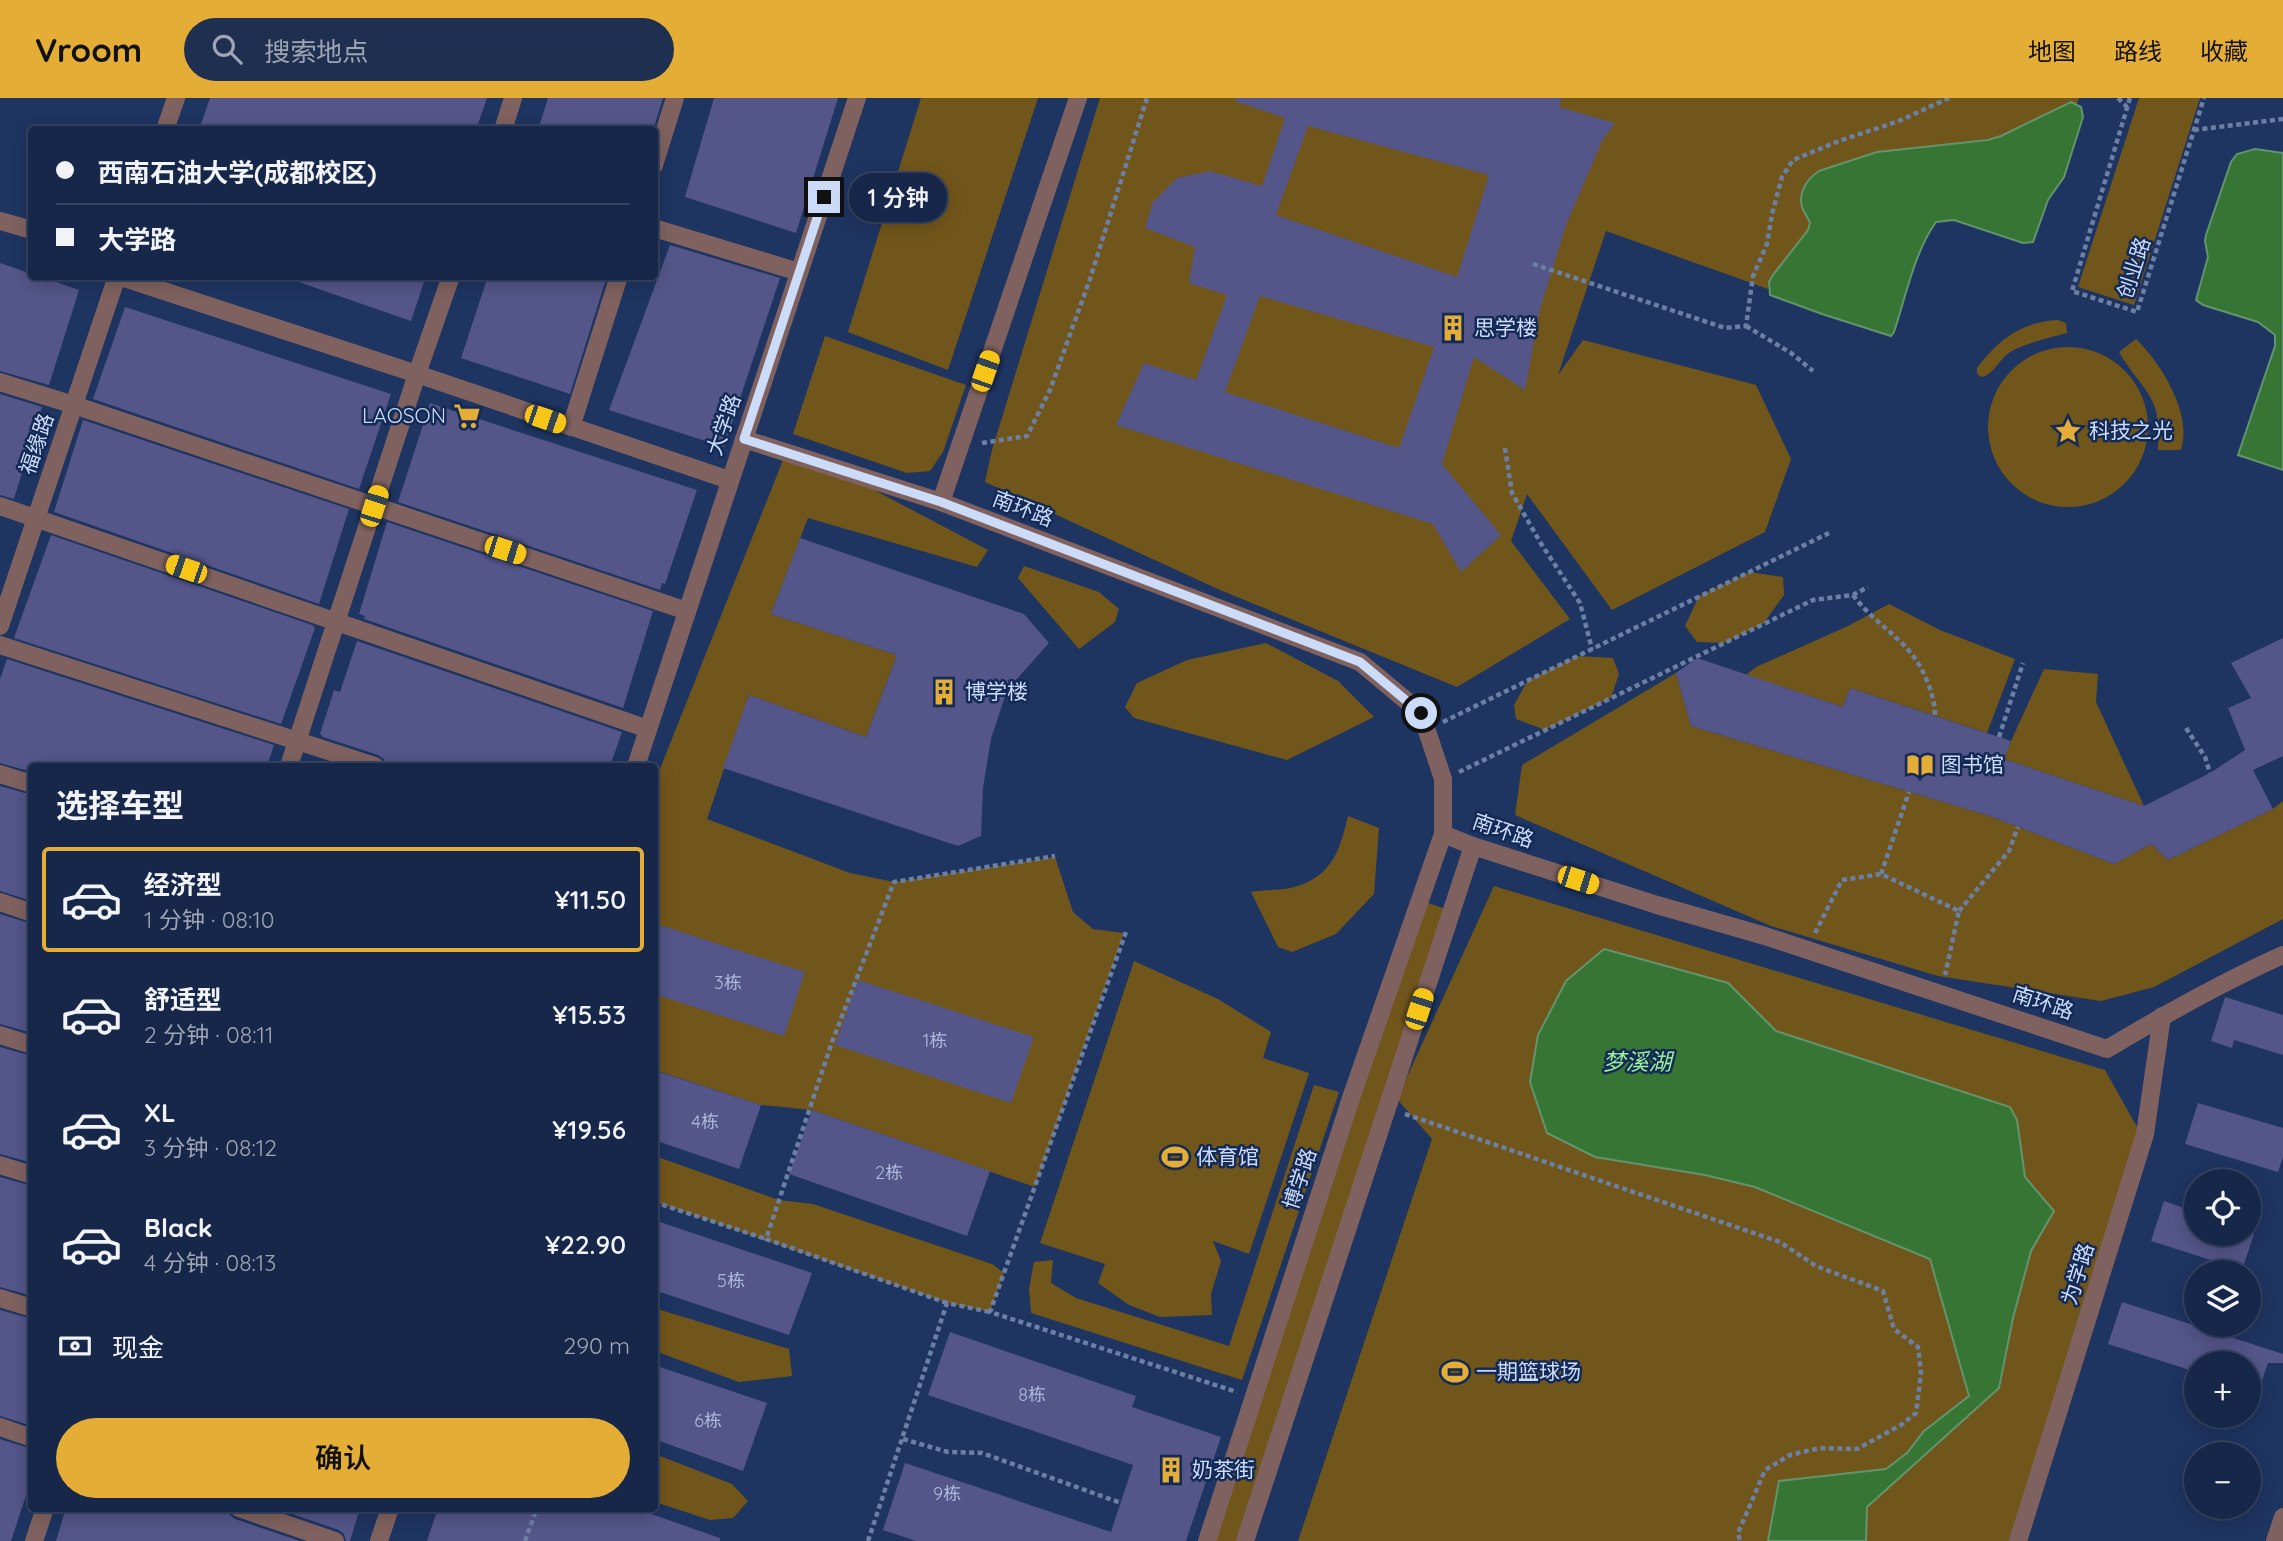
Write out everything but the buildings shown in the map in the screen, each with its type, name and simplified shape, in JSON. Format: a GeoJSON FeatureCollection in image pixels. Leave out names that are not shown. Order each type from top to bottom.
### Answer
{"type":"FeatureCollection","features":[{"type":"Feature","properties":{"kind":"street"},"geometry":{"type":"LineString","coordinates":[[167,126],[176,98]]}},
{"type":"Feature","properties":{"kind":"street"},"geometry":{"type":"LineString","coordinates":[[504,126],[513,98]]}},
{"type":"Feature","properties":{"kind":"street"},"geometry":{"type":"LineString","coordinates":[[658,153],[676,98]]}},
{"type":"Feature","properties":{"kind":"street","name":"大学路"},"geometry":{"type":"LineString","coordinates":[[637,763],[857,98]]}},
{"type":"Feature","properties":{"kind":"street"},"geometry":{"type":"LineString","coordinates":[[941,502],[1078,98]]}},
{"type":"Feature","properties":{"kind":"street"},"geometry":{"type":"LineString","coordinates":[[0,221],[28,229]]}},
{"type":"Feature","properties":{"kind":"street"},"geometry":{"type":"LineString","coordinates":[[658,229],[799,272]]}},
{"type":"Feature","properties":{"kind":"street","name":"福缘路"},"geometry":{"type":"LineString","coordinates":[[0,625],[117,280]]}},
{"type":"Feature","properties":{"kind":"street"},"geometry":{"type":"LineString","coordinates":[[130,280],[729,480]]}},
{"type":"Feature","properties":{"kind":"street"},"geometry":{"type":"LineString","coordinates":[[290,763],[417,374],[451,280]]}},
{"type":"Feature","properties":{"kind":"street"},"geometry":{"type":"LineString","coordinates":[[571,427],[618,280]]}},
{"type":"Feature","properties":{"kind":"street"},"geometry":{"type":"LineString","coordinates":[[0,382],[687,611]]}},
{"type":"Feature","properties":{"kind":"street","name":"南环路"},"geometry":{"type":"LineString","coordinates":[[744,439],[941,502],[1360,662],[1421,713],[1443,779],[1443,834],[1473,846],[1657,905],[1765,936],[2107,1049],[2162,1016],[2283,955]]}},
{"type":"Feature","properties":{"kind":"street"},"geometry":{"type":"LineString","coordinates":[[0,506],[648,729]]}},
{"type":"Feature","properties":{"kind":"street"},"geometry":{"type":"LineString","coordinates":[[0,645],[366,763]]}},
{"type":"Feature","properties":{"kind":"street"},"geometry":{"type":"LineString","coordinates":[[0,774],[28,783]]}},
{"type":"Feature","properties":{"kind":"street","name":"博学路"},"geometry":{"type":"LineString","coordinates":[[1207,1541],[1352,1095],[1443,834]]}},
{"type":"Feature","properties":{"kind":"street"},"geometry":{"type":"LineString","coordinates":[[1245,1541],[1473,846]]}},
{"type":"Feature","properties":{"kind":"street"},"geometry":{"type":"LineString","coordinates":[[0,902],[28,912]]}},
{"type":"Feature","properties":{"kind":"street","name":"为学路"},"geometry":{"type":"LineString","coordinates":[[2018,1541],[2146,1134],[2162,1016]]}},
{"type":"Feature","properties":{"kind":"street"},"geometry":{"type":"LineString","coordinates":[[0,1035],[28,1044]]}},
{"type":"Feature","properties":{"kind":"street"},"geometry":{"type":"LineString","coordinates":[[0,1165],[28,1174]]}},
{"type":"Feature","properties":{"kind":"street"},"geometry":{"type":"LineString","coordinates":[[0,1298],[28,1307]]}},
{"type":"Feature","properties":{"kind":"street"},"geometry":{"type":"LineString","coordinates":[[0,1427],[28,1437]]}},
{"type":"Feature","properties":{"kind":"street"},"geometry":{"type":"LineString","coordinates":[[34,1541],[44,1512]]}},
{"type":"Feature","properties":{"kind":"street"},"geometry":{"type":"LineString","coordinates":[[251,1512],[335,1541]]}},
{"type":"Feature","properties":{"kind":"street"},"geometry":{"type":"LineString","coordinates":[[379,1541],[389,1512]]}},
{"type":"Feature","properties":{"kind":"street"},"geometry":{"type":"LineString","coordinates":[[2275,1541],[2283,1517]]}},
{"type":"Feature","properties":{"kind":"path"},"geometry":{"type":"LineString","coordinates":[[960,446],[1027,436],[1050,390],[1090,279],[1147,98]]}},
{"type":"Feature","properties":{"kind":"path"},"geometry":{"type":"LineString","coordinates":[[1746,326],[1753,276],[1767,243],[1782,177],[1793,160],[1899,121],[1949,98]]}},
{"type":"Feature","properties":{"kind":"path"},"geometry":{"type":"LineString","coordinates":[[2118,98],[2127,107]]}},
{"type":"Feature","properties":{"kind":"path","name":"创业路"},"geometry":{"type":"LineString","coordinates":[[2130,98],[2072,291],[2137,312],[2204,98]]}},
{"type":"Feature","properties":{"kind":"path"},"geometry":{"type":"LineString","coordinates":[[2194,130],[2283,119]]}},
{"type":"Feature","properties":{"kind":"path"},"geometry":{"type":"LineString","coordinates":[[1533,264],[1725,328],[1746,326],[1791,353],[1813,371]]}},
{"type":"Feature","properties":{"kind":"path"},"geometry":{"type":"LineString","coordinates":[[1505,448],[1512,493],[1580,603],[1592,649]]}},
{"type":"Feature","properties":{"kind":"path"},"geometry":{"type":"LineString","coordinates":[[1427,729],[1829,533]]}},
{"type":"Feature","properties":{"kind":"path"},"geometry":{"type":"LineString","coordinates":[[1443,779],[1813,600],[1853,595],[1868,587]]}},
{"type":"Feature","properties":{"kind":"path"},"geometry":{"type":"LineString","coordinates":[[1853,595],[1919,663],[1932,693],[1935,716]]}},
{"type":"Feature","properties":{"kind":"path"},"geometry":{"type":"LineString","coordinates":[[1999,737],[2023,663]]}},
{"type":"Feature","properties":{"kind":"path"},"geometry":{"type":"LineString","coordinates":[[2186,728],[2205,757],[2210,773]]}},
{"type":"Feature","properties":{"kind":"path"},"geometry":{"type":"LineString","coordinates":[[1881,874],[1909,792]]}},
{"type":"Feature","properties":{"kind":"path"},"geometry":{"type":"LineString","coordinates":[[1941,994],[1959,911],[2009,851],[2018,827]]}},
{"type":"Feature","properties":{"kind":"path"},"geometry":{"type":"LineString","coordinates":[[766,1239],[832,1042],[894,882],[1055,856]]}},
{"type":"Feature","properties":{"kind":"path"},"geometry":{"type":"LineString","coordinates":[[1807,950],[1842,880],[1881,874],[1959,911]]}},
{"type":"Feature","properties":{"kind":"path"},"geometry":{"type":"LineString","coordinates":[[990,1312],[1126,932]]}},
{"type":"Feature","properties":{"kind":"path"},"geometry":{"type":"LineString","coordinates":[[1387,1107],[1780,1242],[1816,1266],[1883,1290],[1894,1329],[1918,1347],[1920,1373],[1916,1413],[1857,1449],[1820,1448],[1790,1455],[1765,1470],[1738,1533],[1740,1541]]}},
{"type":"Feature","properties":{"kind":"path"},"geometry":{"type":"LineString","coordinates":[[658,1203],[947,1303],[990,1312],[1252,1397]]}},
{"type":"Feature","properties":{"kind":"path"},"geometry":{"type":"LineString","coordinates":[[868,1541],[947,1303]]}},
{"type":"Feature","properties":{"kind":"path"},"geometry":{"type":"LineString","coordinates":[[903,1439],[948,1452],[982,1453],[1121,1503]]}},
{"type":"Feature","properties":{"kind":"path"},"geometry":{"type":"LineString","coordinates":[[525,1541],[536,1512]]}},
{"type":"Feature","properties":{"kind":"shaded area"},"geometry":{"type":"Polygon","coordinates":[[[921,98],[1038,98],[948,370],[848,332],[921,98]]]}},
{"type":"Feature","properties":{"kind":"shaded area"},"geometry":{"type":"Polygon","coordinates":[[[1100,98],[2079,98],[2077,104],[2071,102],[1988,140],[1877,152],[1819,171],[1811,176],[1803,209],[1810,223],[1808,230],[1769,282],[1768,289],[1606,231],[1558,375],[1583,340],[1756,385],[1791,459],[1765,532],[1612,610],[1527,494],[1511,541],[1570,619],[1457,687],[1220,590],[985,482],[992,450],[1100,98]]]}},
{"type":"Feature","properties":{"kind":"shaded area"},"geometry":{"type":"Polygon","coordinates":[[[2139,98],[2200,98],[2134,305],[2078,287],[2139,98]]]}},
{"type":"Feature","properties":{"kind":"shaded area"},"geometry":{"type":"Polygon","coordinates":[[[2058,320],[2066,323],[2067,333],[2019,348],[2008,354],[1987,375],[1982,377],[1977,374],[1977,368],[1985,358],[2012,334],[2033,324],[2058,320]]]}},
{"type":"Feature","properties":{"kind":"shaded area"},"geometry":{"type":"Polygon","coordinates":[[[825,336],[966,385],[943,452],[930,471],[907,473],[793,434],[825,336]]]}},
{"type":"Feature","properties":{"kind":"shaded area"},"geometry":{"type":"Polygon","coordinates":[[[2136,339],[2155,361],[2179,405],[2184,436],[2181,450],[2158,450],[2158,417],[2154,406],[2119,352],[2136,339]]]}},
{"type":"Feature","properties":{"kind":"shaded area"},"geometry":{"type":"Polygon","coordinates":[[[2068,347],[2099,353],[2124,371],[2142,396],[2148,427],[2142,458],[2124,483],[2099,501],[2068,507],[2037,501],[2012,483],[1994,458],[1988,427],[1994,396],[2012,371],[2037,353],[2068,347]]]}},
{"type":"Feature","properties":{"kind":"shaded area"},"geometry":{"type":"Polygon","coordinates":[[[789,445],[988,550],[977,567],[808,518],[771,614],[897,655],[866,737],[749,695],[707,819],[850,873],[894,882],[1055,857],[1073,912],[1093,929],[1124,933],[1035,1187],[812,1110],[761,1105],[658,1071],[658,774],[789,445]]]}},
{"type":"Feature","properties":{"kind":"shaded area"},"geometry":{"type":"Polygon","coordinates":[[[1024,566],[1099,592],[1119,609],[1115,622],[1079,649],[1018,578],[1024,566]]]}},
{"type":"Feature","properties":{"kind":"shaded area"},"geometry":{"type":"Polygon","coordinates":[[[1749,572],[1783,577],[1784,595],[1763,624],[1725,643],[1697,642],[1685,626],[1699,596],[1749,572]]]}},
{"type":"Feature","properties":{"kind":"shaded area"},"geometry":{"type":"Polygon","coordinates":[[[1889,604],[1940,630],[2015,659],[1987,733],[1850,688],[1843,707],[1746,675],[1756,667],[1848,626],[1889,604]]]}},
{"type":"Feature","properties":{"kind":"shaded area"},"geometry":{"type":"Polygon","coordinates":[[[1266,643],[1338,681],[1374,717],[1287,760],[1134,718],[1125,707],[1137,683],[1187,660],[1266,643]]]}},
{"type":"Feature","properties":{"kind":"shaded area"},"geometry":{"type":"Polygon","coordinates":[[[1577,656],[1613,658],[1619,674],[1611,698],[1545,730],[1516,719],[1514,705],[1528,680],[1577,656]]]}},
{"type":"Feature","properties":{"kind":"shaded area"},"geometry":{"type":"Polygon","coordinates":[[[2044,669],[2098,674],[2096,702],[2144,806],[2004,759],[2044,669]]]}},
{"type":"Feature","properties":{"kind":"shaded area"},"geometry":{"type":"Polygon","coordinates":[[[1676,673],[1691,726],[1990,816],[2114,864],[2151,844],[2168,860],[2273,809],[2283,801],[2283,919],[2154,987],[2101,1001],[1938,976],[1771,926],[1515,815],[1522,765],[1676,673]]]}},
{"type":"Feature","properties":{"kind":"shaded area"},"geometry":{"type":"Polygon","coordinates":[[[1348,816],[1379,828],[1374,894],[1336,934],[1292,952],[1278,947],[1251,892],[1295,887],[1318,876],[1326,869],[1337,851],[1348,816]]]}},
{"type":"Feature","properties":{"kind":"shaded area"},"geometry":{"type":"Polygon","coordinates":[[[1494,886],[2105,1070],[2142,1136],[2013,1541],[1298,1541],[1432,1139],[1397,1099],[1494,886]]]}},
{"type":"Feature","properties":{"kind":"shaded area"},"geometry":{"type":"Polygon","coordinates":[[[1422,901],[1449,910],[1241,1541],[1209,1541],[1422,901]]]}},
{"type":"Feature","properties":{"kind":"shaded area","name":"体育馆"},"geometry":{"type":"Polygon","coordinates":[[[1134,961],[1218,999],[1271,1032],[1263,1058],[1309,1073],[1249,1254],[1213,1241],[1221,1261],[1211,1294],[1212,1315],[1160,1317],[1129,1305],[1098,1283],[1105,1264],[1040,1243],[1134,961]]]}},
{"type":"Feature","properties":{"kind":"shaded area"},"geometry":{"type":"Polygon","coordinates":[[[1314,1085],[1339,1092],[1242,1380],[1031,1313],[1029,1289],[1034,1262],[1053,1260],[1051,1283],[1076,1298],[1229,1346],[1314,1085]]]}},
{"type":"Feature","properties":{"kind":"shaded area"},"geometry":{"type":"Polygon","coordinates":[[[658,1157],[779,1200],[813,1204],[992,1264],[1004,1273],[990,1312],[947,1303],[658,1203],[658,1157]]]}},
{"type":"Feature","properties":{"kind":"shaded area"},"geometry":{"type":"Polygon","coordinates":[[[658,1309],[789,1349],[792,1376],[739,1382],[658,1352],[658,1309]]]}},
{"type":"Feature","properties":{"kind":"shaded area"},"geometry":{"type":"Polygon","coordinates":[[[658,1455],[732,1484],[748,1501],[733,1518],[710,1520],[658,1503],[658,1455]]]}},
{"type":"Feature","properties":{"kind":"water"},"geometry":{"type":"Polygon","coordinates":[[[2071,102],[2081,107],[2083,117],[2064,177],[2048,200],[2033,242],[2023,243],[1954,220],[1936,222],[1916,261],[1891,336],[1770,295],[1769,282],[1773,275],[1808,230],[1810,223],[1802,207],[1801,196],[1807,182],[1819,171],[1877,152],[1988,140],[2071,102]]]}},
{"type":"Feature","properties":{"kind":"water"},"geometry":{"type":"Polygon","coordinates":[[[2255,149],[2283,153],[2283,470],[2238,455],[2275,346],[2275,335],[2258,322],[2203,305],[2196,300],[2208,257],[2206,235],[2231,162],[2237,154],[2255,149]]]}},
{"type":"Feature","properties":{"kind":"water","name":"梦溪湖"},"geometry":{"type":"Polygon","coordinates":[[[1604,949],[1728,983],[1776,1031],[2010,1107],[2017,1120],[2025,1177],[2054,1211],[2031,1251],[2013,1318],[1999,1388],[1867,1507],[1866,1541],[1768,1541],[1779,1481],[1886,1469],[1907,1453],[1924,1431],[1969,1396],[1930,1259],[1755,1187],[1705,1175],[1595,1157],[1547,1133],[1530,1082],[1538,1035],[1566,981],[1604,949]]]}},
{"type":"Feature","properties":{"kind":"place","name":"思学楼"},"geometry":{"type":"Point","coordinates":[1453,328]}},
{"type":"Feature","properties":{"kind":"place","name":"LAOSON"},"geometry":{"type":"Point","coordinates":[467,416]}},
{"type":"Feature","properties":{"kind":"place","name":"科技之光"},"geometry":{"type":"Point","coordinates":[2068,431]}},
{"type":"Feature","properties":{"kind":"place","name":"博学楼"},"geometry":{"type":"Point","coordinates":[944,692]}},
{"type":"Feature","properties":{"kind":"place","name":"图书馆"},"geometry":{"type":"Point","coordinates":[1920,765]}},
{"type":"Feature","properties":{"kind":"place","name":"体育馆"},"geometry":{"type":"Point","coordinates":[1175,1157]}},
{"type":"Feature","properties":{"kind":"place","name":"一期篮球场"},"geometry":{"type":"Point","coordinates":[1455,1372]}},
{"type":"Feature","properties":{"kind":"place","name":"奶茶街"},"geometry":{"type":"Point","coordinates":[1171,1470]}},
{"type":"Feature","properties":{"kind":"route"},"geometry":{"type":"LineString","coordinates":[[824,197],[744,439],[941,502],[1360,662],[1421,713]]}}]}
